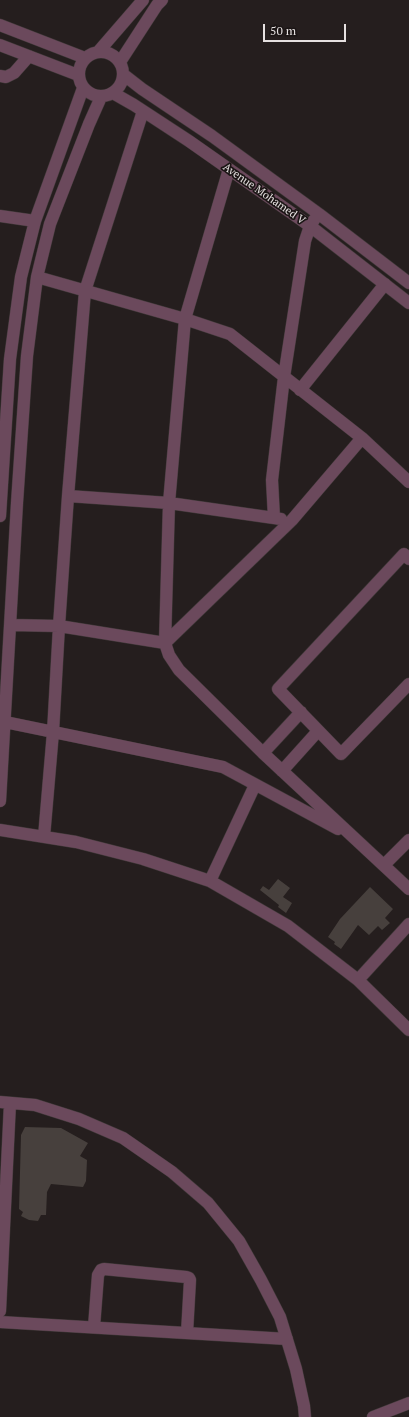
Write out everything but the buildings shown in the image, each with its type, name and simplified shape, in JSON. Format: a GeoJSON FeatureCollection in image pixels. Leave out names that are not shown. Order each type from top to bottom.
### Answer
{"type":"FeatureCollection","features":[{"type":"Feature","properties":{"kind":"street"},"geometry":{"type":"LineString","coordinates":[[98,52],[143,0]]}},
{"type":"Feature","properties":{"kind":"street"},"geometry":{"type":"LineString","coordinates":[[120,62],[157,5],[162,0]]}},
{"type":"Feature","properties":{"kind":"street"},"geometry":{"type":"LineString","coordinates":[[0,25],[85,58]]}},
{"type":"Feature","properties":{"kind":"street"},"geometry":{"type":"LineString","coordinates":[[0,46],[78,75]]}},
{"type":"Feature","properties":{"kind":"street"},"geometry":{"type":"LineString","coordinates":[[98,52],[106,52],[110,54],[120,62],[123,67],[124,75],[122,83],[118,89],[109,96],[101,97],[89,93],[83,88],[78,75],[80,65],[85,58],[98,52]]}},
{"type":"Feature","properties":{"kind":"street"},"geometry":{"type":"LineString","coordinates":[[0,76],[6,77],[14,73],[29,56]]}},
{"type":"Feature","properties":{"kind":"street","name":"Avenue Mohamed V"},"geometry":{"type":"LineString","coordinates":[[124,75],[142,89],[212,136],[409,283]]}},
{"type":"Feature","properties":{"kind":"street"},"geometry":{"type":"LineString","coordinates":[[0,516],[10,359],[21,277],[35,221],[83,88]]}},
{"type":"Feature","properties":{"kind":"street","name":"Avenue Mohamed V"},"geometry":{"type":"LineString","coordinates":[[113,93],[189,141],[310,226],[409,303]]}},
{"type":"Feature","properties":{"kind":"street"},"geometry":{"type":"LineString","coordinates":[[0,801],[17,503],[28,356],[38,277],[50,224],[101,97]]}},
{"type":"Feature","properties":{"kind":"street"},"geometry":{"type":"LineString","coordinates":[[44,837],[53,732],[68,496],[85,291],[143,111]]}},
{"type":"Feature","properties":{"kind":"street"},"geometry":{"type":"LineString","coordinates":[[229,169],[185,319],[169,503],[165,643],[169,655],[179,670],[263,753],[409,889]]}},
{"type":"Feature","properties":{"kind":"street"},"geometry":{"type":"LineString","coordinates":[[274,518],[272,480],[284,377],[305,241],[310,226],[318,214]]}},
{"type":"Feature","properties":{"kind":"street"},"geometry":{"type":"LineString","coordinates":[[0,216],[35,221]]}},
{"type":"Feature","properties":{"kind":"street"},"geometry":{"type":"LineString","coordinates":[[38,277],[185,319],[230,334],[362,438],[409,482]]}},
{"type":"Feature","properties":{"kind":"street"},"geometry":{"type":"LineString","coordinates":[[300,390],[385,284]]}},
{"type":"Feature","properties":{"kind":"street"},"geometry":{"type":"LineString","coordinates":[[165,643],[292,520],[362,438]]}},
{"type":"Feature","properties":{"kind":"street"},"geometry":{"type":"LineString","coordinates":[[68,496],[169,503],[292,520]]}},
{"type":"Feature","properties":{"kind":"street"},"geometry":{"type":"LineString","coordinates":[[0,503],[17,503]]}},
{"type":"Feature","properties":{"kind":"street"},"geometry":{"type":"LineString","coordinates":[[409,559],[404,554],[278,689],[341,754],[409,684]]}},
{"type":"Feature","properties":{"kind":"street"},"geometry":{"type":"LineString","coordinates":[[11,625],[59,626],[165,643]]}},
{"type":"Feature","properties":{"kind":"street"},"geometry":{"type":"LineString","coordinates":[[263,753],[301,712]]}},
{"type":"Feature","properties":{"kind":"street"},"geometry":{"type":"LineString","coordinates":[[5,722],[223,767],[354,838]]}},
{"type":"Feature","properties":{"kind":"street"},"geometry":{"type":"LineString","coordinates":[[282,771],[318,731]]}},
{"type":"Feature","properties":{"kind":"street"},"geometry":{"type":"LineString","coordinates":[[210,881],[256,785]]}},
{"type":"Feature","properties":{"kind":"street"},"geometry":{"type":"LineString","coordinates":[[0,830],[76,842],[143,859],[210,881],[288,926],[358,980],[409,1030]]}},
{"type":"Feature","properties":{"kind":"street"},"geometry":{"type":"LineString","coordinates":[[384,865],[409,840]]}},
{"type":"Feature","properties":{"kind":"street"},"geometry":{"type":"LineString","coordinates":[[358,980],[409,924]]}},
{"type":"Feature","properties":{"kind":"street"},"geometry":{"type":"LineString","coordinates":[[0,1311],[5,1102],[35,1105],[79,1119],[123,1138],[172,1172],[208,1203],[239,1241],[280,1317],[296,1369],[305,1417]]}},
{"type":"Feature","properties":{"kind":"street"},"geometry":{"type":"LineString","coordinates":[[94,1328],[98,1275],[101,1270],[104,1269],[189,1278],[187,1333]]}},
{"type":"Feature","properties":{"kind":"street"},"geometry":{"type":"LineString","coordinates":[[0,1322],[286,1339]]}},
{"type":"Feature","properties":{"kind":"street"},"geometry":{"type":"LineString","coordinates":[[373,1417],[409,1403]]}}]}
